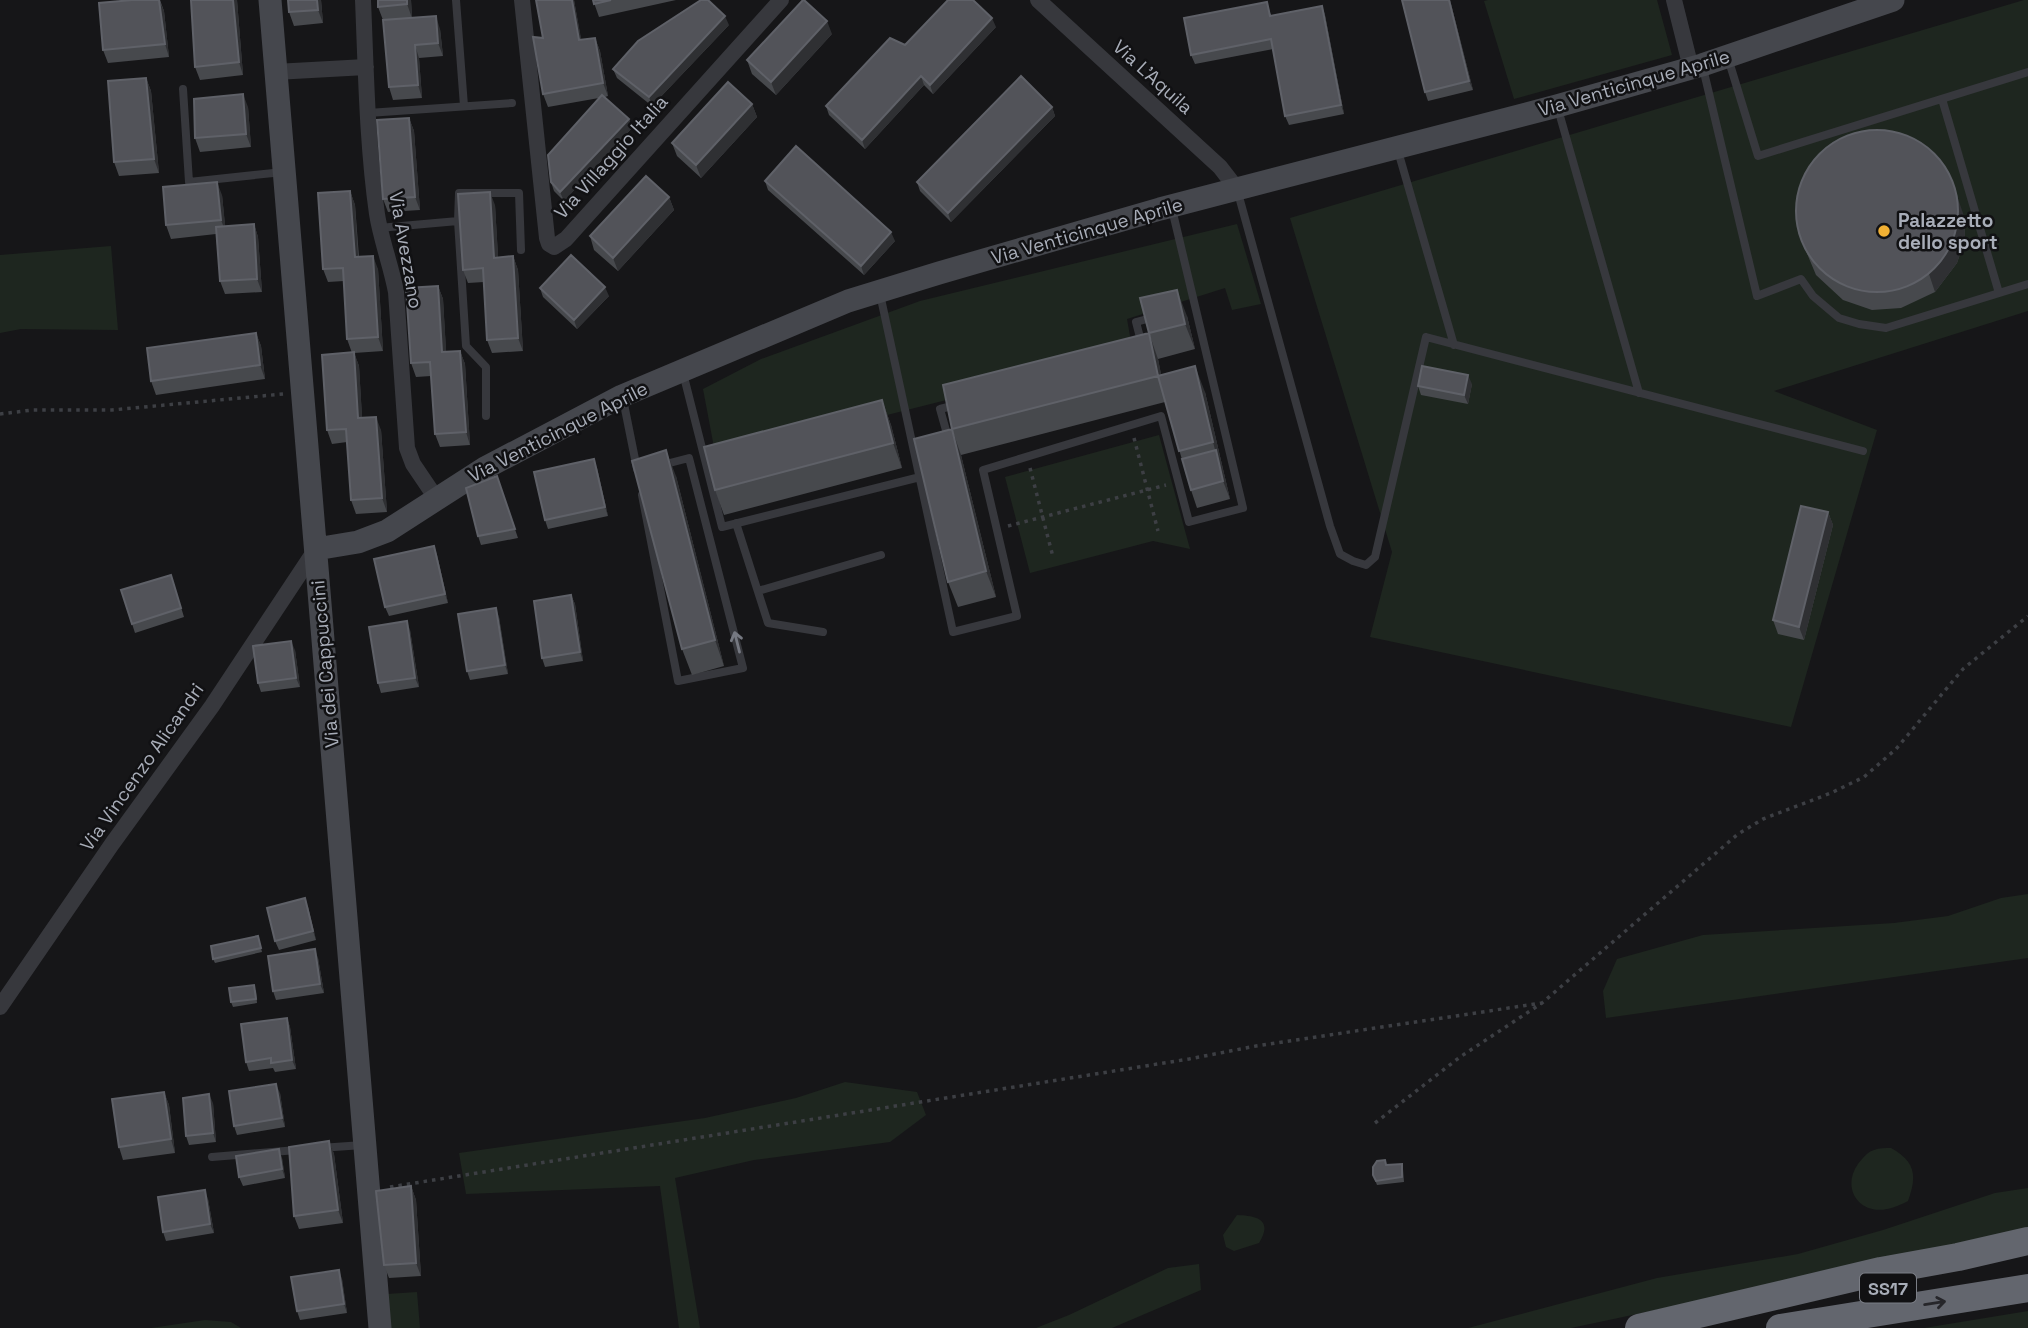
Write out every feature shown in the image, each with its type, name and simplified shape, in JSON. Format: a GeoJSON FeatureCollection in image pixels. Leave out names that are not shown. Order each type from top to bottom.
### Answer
{"type":"FeatureCollection","features":[{"type":"Feature","properties":{"kind":"highway"},"geometry":{"type":"LineString","coordinates":[[1639,1328],[1881,1271],[2028,1241]]}},
{"type":"Feature","properties":{"kind":"highway","name":"SS17"},"geometry":{"type":"LineString","coordinates":[[1699,1328],[1747,1316],[2028,1261]]}},
{"type":"Feature","properties":{"kind":"highway","name":"SS17"},"geometry":{"type":"LineString","coordinates":[[1780,1328],[2028,1288]]}},
{"type":"Feature","properties":{"kind":"street","name":"Via dei Cappuccini"},"geometry":{"type":"LineString","coordinates":[[270,0],[380,1328]]}},
{"type":"Feature","properties":{"kind":"street","name":"Via Avezzano"},"geometry":{"type":"LineString","coordinates":[[363,0],[379,228],[396,292],[407,448],[413,464],[436,498]]}},
{"type":"Feature","properties":{"kind":"street","name":"Via Villaggio Italia"},"geometry":{"type":"LineString","coordinates":[[522,0],[547,238],[549,244],[554,247],[566,239],[781,0]]}},
{"type":"Feature","properties":{"kind":"street"},"geometry":{"type":"LineString","coordinates":[[1674,0],[1696,67]]}},
{"type":"Feature","properties":{"kind":"street","name":"Via Venticinque Aprile"},"geometry":{"type":"LineString","coordinates":[[316,550],[358,542],[387,531],[485,468],[622,396],[848,301],[1171,206],[1557,106],[1696,67],[1894,0]]}},
{"type":"Feature","properties":{"kind":"street","name":"Via L'Aquila"},"geometry":{"type":"LineString","coordinates":[[1044,2],[1220,167],[1237,189]]}},
{"type":"Feature","properties":{"kind":"street"},"geometry":{"type":"LineString","coordinates":[[275,72],[366,67]]}},
{"type":"Feature","properties":{"kind":"street","name":"Via Vincenzo Alicandri"},"geometry":{"type":"LineString","coordinates":[[0,1007],[212,706],[316,550]]}},
{"type":"Feature","properties":{"kind":"lane"},"geometry":{"type":"LineString","coordinates":[[456,0],[464,106]]}},
{"type":"Feature","properties":{"kind":"lane"},"geometry":{"type":"LineString","coordinates":[[1728,57],[1758,156],[2028,72]]}},
{"type":"Feature","properties":{"kind":"lane"},"geometry":{"type":"LineString","coordinates":[[1696,67],[1757,296],[1801,279],[1813,296],[1839,318],[1886,328],[2028,284]]}},
{"type":"Feature","properties":{"kind":"lane"},"geometry":{"type":"LineString","coordinates":[[183,89],[189,182],[283,172]]}},
{"type":"Feature","properties":{"kind":"lane"},"geometry":{"type":"LineString","coordinates":[[1942,99],[1999,293]]}},
{"type":"Feature","properties":{"kind":"lane"},"geometry":{"type":"LineString","coordinates":[[369,114],[512,103]]}},
{"type":"Feature","properties":{"kind":"lane"},"geometry":{"type":"LineString","coordinates":[[1557,106],[1639,393]]}},
{"type":"Feature","properties":{"kind":"lane"},"geometry":{"type":"LineString","coordinates":[[1397,148],[1454,345]]}},
{"type":"Feature","properties":{"kind":"lane"},"geometry":{"type":"LineString","coordinates":[[1237,189],[1330,526],[1340,554],[1353,561],[1366,565],[1375,557],[1426,337],[1863,451]]}},
{"type":"Feature","properties":{"kind":"lane"},"geometry":{"type":"LineString","coordinates":[[486,416],[486,367],[466,346],[458,221],[459,193],[519,193],[521,250]]}},
{"type":"Feature","properties":{"kind":"lane"},"geometry":{"type":"LineString","coordinates":[[880,291],[954,632],[1017,616],[983,470],[1161,416],[1189,522],[1243,508],[1171,206]]}},
{"type":"Feature","properties":{"kind":"lane"},"geometry":{"type":"LineString","coordinates":[[379,228],[458,221]]}},
{"type":"Feature","properties":{"kind":"lane"},"geometry":{"type":"LineString","coordinates":[[1183,309],[1195,306]]}},
{"type":"Feature","properties":{"kind":"lane"},"geometry":{"type":"LineString","coordinates":[[1145,355],[1136,322],[1160,316]]}},
{"type":"Feature","properties":{"kind":"lane"},"geometry":{"type":"LineString","coordinates":[[683,370],[722,527],[920,477]]}},
{"type":"Feature","properties":{"kind":"lane"},"geometry":{"type":"LineString","coordinates":[[622,396],[638,472],[690,458],[743,668],[678,681],[640,485]]}},
{"type":"Feature","properties":{"kind":"lane"},"geometry":{"type":"LineString","coordinates":[[951,450],[940,409],[966,402]]}},
{"type":"Feature","properties":{"kind":"lane"},"geometry":{"type":"LineString","coordinates":[[916,459],[928,456]]}},
{"type":"Feature","properties":{"kind":"lane"},"geometry":{"type":"LineString","coordinates":[[736,523],[768,623],[823,632]]}},
{"type":"Feature","properties":{"kind":"lane"},"geometry":{"type":"LineString","coordinates":[[758,590],[881,555]]}},
{"type":"Feature","properties":{"kind":"lane"},"geometry":{"type":"LineString","coordinates":[[315,1149],[366,1144]]}},
{"type":"Feature","properties":{"kind":"lane"},"geometry":{"type":"LineString","coordinates":[[212,1157],[302,1150]]}},
{"type":"Feature","properties":{"kind":"path"},"geometry":{"type":"LineString","coordinates":[[0,414],[32,410],[112,411],[302,393]]}},
{"type":"Feature","properties":{"kind":"path"},"geometry":{"type":"LineString","coordinates":[[1131,426],[1158,531]]}},
{"type":"Feature","properties":{"kind":"path"},"geometry":{"type":"LineString","coordinates":[[1027,457],[1053,557]]}},
{"type":"Feature","properties":{"kind":"path"},"geometry":{"type":"LineString","coordinates":[[997,529],[1178,482]]}},
{"type":"Feature","properties":{"kind":"path"},"geometry":{"type":"LineString","coordinates":[[1375,1123],[1460,1057],[1542,1003],[1738,834],[1763,819],[1831,793],[1864,777],[1896,749],[1963,669],[2028,616]]}},
{"type":"Feature","properties":{"kind":"path"},"geometry":{"type":"LineString","coordinates":[[370,1191],[1256,1046],[1542,1003]]}},
{"type":"Feature","properties":{"kind":"shaded area"},"geometry":{"type":"Polygon","coordinates":[[[1657,0],[1672,55],[1514,99],[1484,1],[1657,0]]]}},
{"type":"Feature","properties":{"kind":"shaded area"},"geometry":{"type":"Polygon","coordinates":[[[2028,0],[2028,311],[1774,391],[1877,430],[1791,727],[1370,637],[1392,552],[1290,218],[2028,0]]]}},
{"type":"Feature","properties":{"kind":"shaded area"},"geometry":{"type":"Polygon","coordinates":[[[1237,224],[1261,304],[1232,310],[1225,288],[1127,319],[1133,353],[716,458],[703,389],[761,359],[920,301],[1237,224]]]}},
{"type":"Feature","properties":{"kind":"shaded area"},"geometry":{"type":"Polygon","coordinates":[[[111,246],[118,330],[21,329],[0,333],[0,255],[111,246]]]}},
{"type":"Feature","properties":{"kind":"shaded area"},"geometry":{"type":"Polygon","coordinates":[[[1159,435],[1190,549],[1153,541],[1030,573],[1005,477],[1159,435]]]}},
{"type":"Feature","properties":{"kind":"shaded area"},"geometry":{"type":"Polygon","coordinates":[[[2028,894],[2028,958],[1606,1018],[1603,991],[1617,959],[1703,935],[1894,923],[1948,916],[2001,898],[2028,894]]]}},
{"type":"Feature","properties":{"kind":"shaded area"},"geometry":{"type":"Polygon","coordinates":[[[845,1082],[917,1092],[926,1115],[890,1142],[754,1160],[675,1178],[700,1328],[679,1328],[660,1186],[466,1194],[459,1153],[705,1118],[796,1098],[845,1082]]]}},
{"type":"Feature","properties":{"kind":"shaded area"},"geometry":{"type":"Polygon","coordinates":[[[1891,1148],[1910,1164],[1912,1170],[1913,1184],[1908,1201],[1887,1209],[1868,1208],[1861,1204],[1852,1190],[1853,1173],[1869,1152],[1891,1148]]]}},
{"type":"Feature","properties":{"kind":"shaded area"},"geometry":{"type":"Polygon","coordinates":[[[2028,1188],[2028,1231],[1571,1328],[1468,1328],[1657,1278],[1798,1254],[1883,1230],[1995,1193],[2028,1188]]]}},
{"type":"Feature","properties":{"kind":"shaded area"},"geometry":{"type":"Polygon","coordinates":[[[1237,1215],[1257,1218],[1264,1224],[1264,1229],[1259,1243],[1234,1251],[1226,1247],[1223,1235],[1237,1215]]]}},
{"type":"Feature","properties":{"kind":"shaded area"},"geometry":{"type":"Polygon","coordinates":[[[1199,1264],[1201,1290],[1112,1328],[1036,1328],[1168,1268],[1199,1264]]]}},
{"type":"Feature","properties":{"kind":"shaded area"},"geometry":{"type":"Polygon","coordinates":[[[417,1292],[420,1328],[389,1328],[387,1294],[417,1292]]]}},
{"type":"Feature","properties":{"kind":"shaded area"},"geometry":{"type":"Polygon","coordinates":[[[2028,1311],[2028,1328],[1924,1328],[2028,1311]]]}},
{"type":"Feature","properties":{"kind":"shaded area"},"geometry":{"type":"Polygon","coordinates":[[[205,1320],[231,1322],[241,1328],[151,1328],[205,1320]]]}},
{"type":"Feature","properties":{"kind":"building"},"geometry":{"type":"Polygon","coordinates":[[[159,0],[165,44],[103,50],[99,3],[159,0]]]}},
{"type":"Feature","properties":{"kind":"building"},"geometry":{"type":"Polygon","coordinates":[[[191,0],[233,0],[239,62],[195,67],[191,0]]]}},
{"type":"Feature","properties":{"kind":"building"},"geometry":{"type":"Polygon","coordinates":[[[288,0],[317,0],[318,10],[289,12],[288,0]]]}},
{"type":"Feature","properties":{"kind":"building"},"geometry":{"type":"Polygon","coordinates":[[[378,0],[407,0],[407,4],[378,7],[378,0]]]}},
{"type":"Feature","properties":{"kind":"building"},"geometry":{"type":"Polygon","coordinates":[[[536,0],[572,0],[579,40],[595,38],[603,83],[543,94],[533,37],[543,38],[536,0]]]}},
{"type":"Feature","properties":{"kind":"building"},"geometry":{"type":"Polygon","coordinates":[[[593,0],[611,0],[594,4],[593,0]]]}},
{"type":"Feature","properties":{"kind":"building"},"geometry":{"type":"Polygon","coordinates":[[[701,0],[708,0],[725,16],[649,97],[613,69],[638,41],[701,0]]]}},
{"type":"Feature","properties":{"kind":"building"},"geometry":{"type":"Polygon","coordinates":[[[803,0],[827,21],[771,82],[747,60],[803,0]]]}},
{"type":"Feature","properties":{"kind":"building"},"geometry":{"type":"Polygon","coordinates":[[[948,0],[973,0],[992,18],[930,85],[921,76],[862,140],[826,106],[890,38],[905,45],[948,0]]]}},
{"type":"Feature","properties":{"kind":"building"},"geometry":{"type":"Polygon","coordinates":[[[1402,0],[1449,0],[1469,81],[1425,92],[1402,0]]]}},
{"type":"Feature","properties":{"kind":"building"},"geometry":{"type":"Polygon","coordinates":[[[1267,2],[1270,16],[1322,6],[1341,105],[1285,116],[1271,39],[1191,55],[1184,18],[1267,2]]]}},
{"type":"Feature","properties":{"kind":"building"},"geometry":{"type":"Polygon","coordinates":[[[436,16],[438,43],[415,45],[418,85],[389,87],[383,20],[436,16]]]}},
{"type":"Feature","properties":{"kind":"building"},"geometry":{"type":"Polygon","coordinates":[[[1021,76],[1052,107],[948,213],[917,182],[1021,76]]]}},
{"type":"Feature","properties":{"kind":"building"},"geometry":{"type":"Polygon","coordinates":[[[146,78],[154,159],[114,162],[108,81],[146,78]]]}},
{"type":"Feature","properties":{"kind":"building"},"geometry":{"type":"Polygon","coordinates":[[[728,82],[752,104],[696,165],[672,143],[728,82]]]}},
{"type":"Feature","properties":{"kind":"building"},"geometry":{"type":"Polygon","coordinates":[[[243,94],[246,134],[195,138],[194,99],[243,94]]]}},
{"type":"Feature","properties":{"kind":"building"},"geometry":{"type":"Polygon","coordinates":[[[602,95],[629,119],[560,192],[551,182],[548,155],[602,95]]]}},
{"type":"Feature","properties":{"kind":"building"},"geometry":{"type":"Polygon","coordinates":[[[409,118],[415,197],[383,199],[377,120],[409,118]]]}},
{"type":"Feature","properties":{"kind":"building","name":"Palazzetto dello sport"},"geometry":{"type":"Polygon","coordinates":[[[1877,130],[1908,136],[1934,154],[1952,180],[1958,211],[1952,242],[1934,268],[1908,286],[1877,292],[1846,286],[1820,268],[1802,242],[1796,211],[1802,180],[1820,154],[1846,136],[1877,130]]]}},
{"type":"Feature","properties":{"kind":"building"},"geometry":{"type":"Polygon","coordinates":[[[796,146],[891,232],[861,266],[765,181],[796,146]]]}},
{"type":"Feature","properties":{"kind":"building"},"geometry":{"type":"Polygon","coordinates":[[[646,176],[669,197],[613,258],[590,236],[646,176]]]}},
{"type":"Feature","properties":{"kind":"building"},"geometry":{"type":"Polygon","coordinates":[[[217,182],[221,220],[166,225],[163,187],[217,182]]]}},
{"type":"Feature","properties":{"kind":"building"},"geometry":{"type":"Polygon","coordinates":[[[350,191],[355,257],[373,256],[378,337],[347,339],[343,268],[323,269],[318,193],[350,191]]]}},
{"type":"Feature","properties":{"kind":"building"},"geometry":{"type":"Polygon","coordinates":[[[490,192],[494,258],[513,256],[518,338],[487,340],[483,268],[463,270],[458,194],[490,192]]]}},
{"type":"Feature","properties":{"kind":"building"},"geometry":{"type":"Polygon","coordinates":[[[254,224],[257,279],[220,281],[216,227],[254,224]]]}},
{"type":"Feature","properties":{"kind":"building"},"geometry":{"type":"Polygon","coordinates":[[[571,255],[605,287],[574,320],[540,288],[571,255]]]}},
{"type":"Feature","properties":{"kind":"building"},"geometry":{"type":"Polygon","coordinates":[[[438,286],[442,352],[460,351],[466,432],[435,434],[430,362],[411,363],[406,288],[438,286]]]}},
{"type":"Feature","properties":{"kind":"building"},"geometry":{"type":"Polygon","coordinates":[[[1177,290],[1185,324],[1149,333],[1140,298],[1177,290]]]}},
{"type":"Feature","properties":{"kind":"building"},"geometry":{"type":"Polygon","coordinates":[[[256,333],[260,365],[151,381],[147,348],[256,333]]]}},
{"type":"Feature","properties":{"kind":"building"},"geometry":{"type":"Polygon","coordinates":[[[1149,333],[1158,376],[952,429],[943,385],[1149,333]]]}},
{"type":"Feature","properties":{"kind":"building"},"geometry":{"type":"Polygon","coordinates":[[[354,352],[358,418],[376,417],[382,498],[351,500],[346,429],[327,430],[322,355],[354,352]]]}},
{"type":"Feature","properties":{"kind":"building"},"geometry":{"type":"Polygon","coordinates":[[[1195,366],[1213,442],[1179,451],[1158,376],[1195,366]]]}},
{"type":"Feature","properties":{"kind":"building"},"geometry":{"type":"Polygon","coordinates":[[[1422,366],[1468,375],[1464,395],[1418,386],[1422,366]]]}},
{"type":"Feature","properties":{"kind":"building"},"geometry":{"type":"Polygon","coordinates":[[[882,400],[893,443],[715,490],[704,447],[882,400]]]}},
{"type":"Feature","properties":{"kind":"building"},"geometry":{"type":"Polygon","coordinates":[[[952,429],[986,571],[948,582],[914,439],[952,429]]]}},
{"type":"Feature","properties":{"kind":"building"},"geometry":{"type":"Polygon","coordinates":[[[666,450],[715,640],[682,649],[632,461],[666,450]]]}},
{"type":"Feature","properties":{"kind":"building"},"geometry":{"type":"Polygon","coordinates":[[[1216,450],[1223,481],[1191,490],[1182,459],[1216,450]]]}},
{"type":"Feature","properties":{"kind":"building"},"geometry":{"type":"Polygon","coordinates":[[[594,459],[605,507],[545,520],[534,472],[594,459]]]}},
{"type":"Feature","properties":{"kind":"building"},"geometry":{"type":"Polygon","coordinates":[[[497,476],[515,529],[478,536],[466,488],[497,476]]]}},
{"type":"Feature","properties":{"kind":"building"},"geometry":{"type":"Polygon","coordinates":[[[1801,506],[1828,512],[1799,627],[1773,620],[1801,506]]]}},
{"type":"Feature","properties":{"kind":"building"},"geometry":{"type":"Polygon","coordinates":[[[434,546],[445,594],[385,607],[374,559],[434,546]]]}},
{"type":"Feature","properties":{"kind":"building"},"geometry":{"type":"Polygon","coordinates":[[[171,575],[181,608],[132,624],[121,590],[171,575]]]}},
{"type":"Feature","properties":{"kind":"building"},"geometry":{"type":"Polygon","coordinates":[[[571,595],[580,652],[542,658],[534,601],[571,595]]]}},
{"type":"Feature","properties":{"kind":"building"},"geometry":{"type":"Polygon","coordinates":[[[496,608],[505,665],[467,671],[458,614],[496,608]]]}},
{"type":"Feature","properties":{"kind":"building"},"geometry":{"type":"Polygon","coordinates":[[[407,621],[415,678],[378,683],[369,627],[407,621]]]}},
{"type":"Feature","properties":{"kind":"building"},"geometry":{"type":"Polygon","coordinates":[[[291,641],[296,678],[258,683],[253,646],[291,641]]]}},
{"type":"Feature","properties":{"kind":"building"},"geometry":{"type":"Polygon","coordinates":[[[305,898],[313,931],[275,941],[267,908],[305,898]]]}},
{"type":"Feature","properties":{"kind":"building"},"geometry":{"type":"Polygon","coordinates":[[[258,936],[261,948],[213,959],[211,946],[258,936]]]}},
{"type":"Feature","properties":{"kind":"building"},"geometry":{"type":"Polygon","coordinates":[[[315,949],[320,984],[273,991],[268,956],[315,949]]]}},
{"type":"Feature","properties":{"kind":"building"},"geometry":{"type":"Polygon","coordinates":[[[254,985],[256,999],[231,1002],[229,988],[254,985]]]}},
{"type":"Feature","properties":{"kind":"building"},"geometry":{"type":"Polygon","coordinates":[[[287,1018],[292,1060],[271,1063],[271,1058],[246,1062],[241,1024],[287,1018]]]}},
{"type":"Feature","properties":{"kind":"building"},"geometry":{"type":"Polygon","coordinates":[[[276,1084],[282,1118],[234,1126],[229,1091],[276,1084]]]}},
{"type":"Feature","properties":{"kind":"building"},"geometry":{"type":"Polygon","coordinates":[[[164,1092],[171,1139],[119,1147],[112,1099],[164,1092]]]}},
{"type":"Feature","properties":{"kind":"building"},"geometry":{"type":"Polygon","coordinates":[[[209,1094],[213,1133],[186,1136],[183,1098],[209,1094]]]}},
{"type":"Feature","properties":{"kind":"building"},"geometry":{"type":"Polygon","coordinates":[[[329,1141],[338,1210],[294,1216],[289,1147],[329,1141]]]}},
{"type":"Feature","properties":{"kind":"building"},"geometry":{"type":"Polygon","coordinates":[[[279,1149],[282,1169],[239,1177],[236,1156],[279,1149]]]}},
{"type":"Feature","properties":{"kind":"building"},"geometry":{"type":"Polygon","coordinates":[[[1385,1160],[1386,1165],[1402,1164],[1402,1177],[1376,1181],[1373,1167],[1377,1161],[1385,1160]]]}},
{"type":"Feature","properties":{"kind":"building"},"geometry":{"type":"Polygon","coordinates":[[[411,1186],[416,1263],[384,1265],[376,1191],[411,1186]]]}},
{"type":"Feature","properties":{"kind":"building"},"geometry":{"type":"Polygon","coordinates":[[[205,1190],[210,1224],[163,1232],[158,1197],[205,1190]]]}},
{"type":"Feature","properties":{"kind":"building"},"geometry":{"type":"Polygon","coordinates":[[[339,1270],[344,1304],[297,1311],[291,1277],[339,1270]]]}},
{"type":"Feature","properties":{"kind":"place","name":"Palazzetto dello sport"},"geometry":{"type":"Point","coordinates":[1884,231]}}]}
